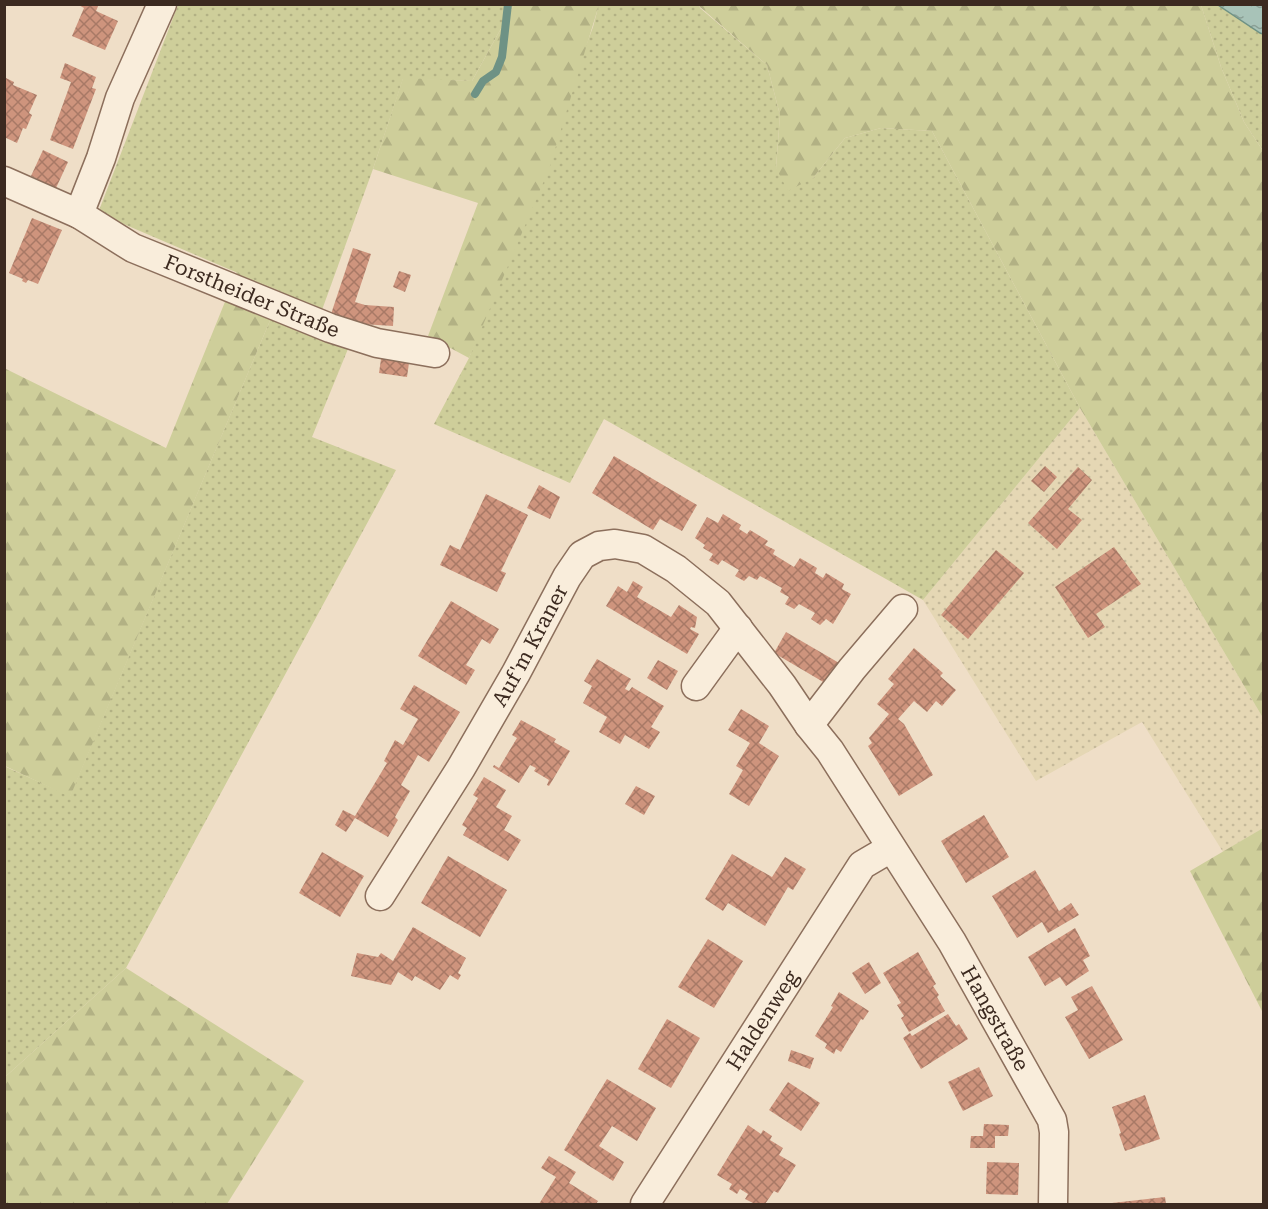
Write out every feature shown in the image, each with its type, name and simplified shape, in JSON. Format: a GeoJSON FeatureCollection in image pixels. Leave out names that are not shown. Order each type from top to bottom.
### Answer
{"type":"FeatureCollection","features":[{"type":"Feature","properties":{"kind":"street"},"geometry":{"type":"LineString","coordinates":[[79,214],[101,158],[120,98],[162,4]]}},
{"type":"Feature","properties":{"kind":"street","name":"Forstheider Straße"},"geometry":{"type":"LineString","coordinates":[[4,181],[79,214],[133,248],[330,328],[377,344],[435,353]]}},
{"type":"Feature","properties":{"kind":"street","name":"Auf'm Kraner"},"geometry":{"type":"LineString","coordinates":[[380,896],[461,768],[516,673],[567,577],[582,555],[599,546],[615,544],[643,549],[676,569],[718,603],[830,751],[891,848]]}},
{"type":"Feature","properties":{"kind":"street"},"geometry":{"type":"LineString","coordinates":[[809,725],[852,669],[903,609]]}},
{"type":"Feature","properties":{"kind":"street"},"geometry":{"type":"LineString","coordinates":[[696,686],[738,628]]}},
{"type":"Feature","properties":{"kind":"street","name":"Haldenweg"},"geometry":{"type":"LineString","coordinates":[[645,1204],[862,865],[891,848]]}},
{"type":"Feature","properties":{"kind":"street","name":"Hangstraße"},"geometry":{"type":"LineString","coordinates":[[891,848],[952,942],[1052,1120],[1054,1132],[1053,1204]]}},
{"type":"Feature","properties":{"kind":"shaded area"},"geometry":{"type":"Polygon","coordinates":[[[1080,408],[1263,718],[1263,828],[1223,852],[1142,722],[1036,781],[923,600],[1080,408]]]}},
{"type":"Feature","properties":{"kind":"green space"},"geometry":{"type":"Polygon","coordinates":[[[599,4],[699,5],[767,65],[780,115],[776,168],[813,178],[845,138],[881,128],[932,131],[1080,408],[923,600],[604,419],[570,483],[434,424],[469,358],[593,27],[599,4]]]}},
{"type":"Feature","properties":{"kind":"green space"},"geometry":{"type":"Polygon","coordinates":[[[178,5],[514,5],[472,81],[403,79],[322,310],[350,344],[312,437],[396,470],[126,968],[5,1077],[4,766],[70,796],[282,292],[98,213],[178,5]]]}},
{"type":"Feature","properties":{"kind":"green space"},"geometry":{"type":"Polygon","coordinates":[[[514,5],[599,5],[549,169],[469,358],[428,336],[478,203],[373,169],[403,78],[472,81],[514,5]]]}},
{"type":"Feature","properties":{"kind":"green space"},"geometry":{"type":"Polygon","coordinates":[[[699,5],[1201,5],[1221,67],[1244,122],[1263,151],[1263,718],[1080,408],[932,131],[881,128],[845,138],[813,178],[788,191],[776,168],[780,115],[767,65],[699,5]]]}},
{"type":"Feature","properties":{"kind":"green space"},"geometry":{"type":"Polygon","coordinates":[[[1201,5],[1218,5],[1263,34],[1263,151],[1244,122],[1221,67],[1201,5]]]}},
{"type":"Feature","properties":{"kind":"green space"},"geometry":{"type":"Polygon","coordinates":[[[237,272],[282,292],[70,797],[5,766],[4,368],[166,448],[237,272]]]}},
{"type":"Feature","properties":{"kind":"green space"},"geometry":{"type":"Polygon","coordinates":[[[1263,828],[1263,1013],[1190,871],[1263,828]]]}},
{"type":"Feature","properties":{"kind":"green space"},"geometry":{"type":"Polygon","coordinates":[[[126,968],[304,1081],[227,1204],[5,1204],[5,1077],[126,968]]]}},
{"type":"Feature","properties":{"kind":"water"},"geometry":{"type":"Polygon","coordinates":[[[1218,5],[1263,5],[1263,34],[1260,33],[1218,5]]]}},
{"type":"Feature","properties":{"kind":"building"},"geometry":{"type":"Polygon","coordinates":[[[77,4],[99,4],[96,11],[118,21],[105,50],[72,36],[84,8],[77,4]]]}},
{"type":"Feature","properties":{"kind":"building"},"geometry":{"type":"Polygon","coordinates":[[[65,63],[96,77],[92,88],[96,89],[73,149],[50,140],[71,82],[60,78],[65,63]]]}},
{"type":"Feature","properties":{"kind":"building"},"geometry":{"type":"Polygon","coordinates":[[[4,77],[14,82],[13,85],[37,95],[29,113],[32,115],[17,143],[4,137],[4,77]]]}},
{"type":"Feature","properties":{"kind":"building"},"geometry":{"type":"Polygon","coordinates":[[[43,150],[68,162],[56,188],[31,176],[43,150]]]}},
{"type":"Feature","properties":{"kind":"building"},"geometry":{"type":"Polygon","coordinates":[[[32,218],[62,230],[38,284],[28,280],[26,283],[22,281],[23,279],[9,273],[32,218]]]}},
{"type":"Feature","properties":{"kind":"building"},"geometry":{"type":"Polygon","coordinates":[[[353,248],[371,254],[355,302],[394,307],[393,326],[362,324],[331,314],[353,248]]]}},
{"type":"Feature","properties":{"kind":"building"},"geometry":{"type":"Polygon","coordinates":[[[399,271],[411,275],[405,292],[393,287],[399,271]]]}},
{"type":"Feature","properties":{"kind":"building"},"geometry":{"type":"Polygon","coordinates":[[[382,352],[410,356],[407,377],[379,373],[382,352]]]}},
{"type":"Feature","properties":{"kind":"building"},"geometry":{"type":"Polygon","coordinates":[[[614,456],[697,505],[682,531],[660,519],[653,530],[592,493],[614,456]]]}},
{"type":"Feature","properties":{"kind":"building"},"geometry":{"type":"Polygon","coordinates":[[[1045,466],[1057,477],[1044,492],[1031,481],[1045,466]]]}},
{"type":"Feature","properties":{"kind":"building"},"geometry":{"type":"Polygon","coordinates":[[[1078,467],[1092,480],[1068,509],[1082,520],[1057,549],[1028,523],[1078,467]]]}},
{"type":"Feature","properties":{"kind":"building"},"geometry":{"type":"Polygon","coordinates":[[[539,485],[560,497],[550,519],[527,508],[539,485]]]}},
{"type":"Feature","properties":{"kind":"building"},"geometry":{"type":"Polygon","coordinates":[[[486,494],[528,515],[501,571],[506,573],[497,592],[440,565],[450,545],[460,550],[486,494]]]}},
{"type":"Feature","properties":{"kind":"building"},"geometry":{"type":"Polygon","coordinates":[[[723,514],[741,525],[739,529],[747,534],[750,530],[768,541],[765,545],[775,550],[773,554],[794,567],[800,558],[817,568],[815,573],[823,578],[826,573],[844,584],[842,589],[851,594],[833,624],[826,619],[820,625],[811,619],[815,613],[799,604],[794,609],[785,604],[789,597],[780,592],[782,588],[760,576],[757,580],[749,576],[744,581],[735,576],[739,570],[722,560],[718,565],[709,560],[713,554],[703,548],[705,545],[695,538],[707,517],[718,523],[723,514]]]}},
{"type":"Feature","properties":{"kind":"building"},"geometry":{"type":"Polygon","coordinates":[[[1114,547],[1141,584],[1096,614],[1105,627],[1088,638],[1055,587],[1114,547]]]}},
{"type":"Feature","properties":{"kind":"building"},"geometry":{"type":"Polygon","coordinates":[[[996,550],[1024,573],[968,639],[941,615],[996,550]]]}},
{"type":"Feature","properties":{"kind":"building"},"geometry":{"type":"Polygon","coordinates":[[[633,581],[643,587],[637,597],[671,617],[679,605],[697,617],[695,628],[690,629],[699,634],[687,654],[606,606],[618,586],[627,592],[633,581]]]}},
{"type":"Feature","properties":{"kind":"building"},"geometry":{"type":"Polygon","coordinates":[[[451,601],[499,629],[490,644],[482,639],[466,665],[475,670],[466,685],[418,656],[451,601]]]}},
{"type":"Feature","properties":{"kind":"building"},"geometry":{"type":"Polygon","coordinates":[[[786,632],[846,667],[830,686],[774,653],[786,632]]]}},
{"type":"Feature","properties":{"kind":"building"},"geometry":{"type":"Polygon","coordinates":[[[914,648],[943,673],[940,676],[956,690],[942,706],[936,701],[927,712],[914,701],[898,719],[904,724],[933,775],[899,796],[868,746],[872,743],[869,738],[889,714],[877,704],[894,684],[888,679],[914,648]]]}},
{"type":"Feature","properties":{"kind":"building"},"geometry":{"type":"Polygon","coordinates":[[[597,659],[631,679],[625,689],[629,691],[632,687],[664,706],[651,727],[660,732],[649,749],[625,735],[620,744],[599,732],[607,717],[583,703],[592,686],[584,681],[597,659]]]}},
{"type":"Feature","properties":{"kind":"building"},"geometry":{"type":"Polygon","coordinates":[[[658,660],[678,671],[667,690],[647,678],[658,660]]]}},
{"type":"Feature","properties":{"kind":"building"},"geometry":{"type":"Polygon","coordinates":[[[414,685],[460,712],[429,762],[418,755],[401,785],[410,791],[395,817],[398,820],[388,837],[355,818],[346,832],[335,825],[343,810],[355,816],[387,763],[384,761],[395,740],[403,745],[418,719],[400,709],[414,685]]]}},
{"type":"Feature","properties":{"kind":"building"},"geometry":{"type":"Polygon","coordinates":[[[741,709],[769,726],[759,743],[779,756],[749,806],[729,794],[743,770],[736,766],[750,743],[728,730],[741,709]]]}},
{"type":"Feature","properties":{"kind":"building"},"geometry":{"type":"Polygon","coordinates":[[[521,720],[556,739],[554,742],[570,751],[549,786],[547,785],[549,780],[534,771],[536,768],[530,765],[519,783],[493,767],[494,765],[499,768],[517,738],[512,735],[521,720]]]}},
{"type":"Feature","properties":{"kind":"building"},"geometry":{"type":"Polygon","coordinates":[[[484,777],[506,790],[496,807],[512,816],[504,830],[521,840],[508,861],[463,835],[467,828],[462,825],[478,798],[473,795],[484,777]]]}},
{"type":"Feature","properties":{"kind":"building"},"geometry":{"type":"Polygon","coordinates":[[[636,786],[655,796],[644,815],[625,804],[636,786]]]}},
{"type":"Feature","properties":{"kind":"building"},"geometry":{"type":"Polygon","coordinates":[[[984,815],[1009,857],[966,883],[941,841],[984,815]]]}},
{"type":"Feature","properties":{"kind":"building"},"geometry":{"type":"Polygon","coordinates":[[[322,852],[364,876],[340,917],[299,893],[322,852]]]}},
{"type":"Feature","properties":{"kind":"building"},"geometry":{"type":"Polygon","coordinates":[[[732,854],[772,877],[785,857],[806,869],[793,890],[788,887],[765,926],[728,903],[723,911],[705,899],[732,854]]]}},
{"type":"Feature","properties":{"kind":"building"},"geometry":{"type":"Polygon","coordinates":[[[448,856],[507,890],[480,937],[421,903],[448,856]]]}},
{"type":"Feature","properties":{"kind":"building"},"geometry":{"type":"Polygon","coordinates":[[[1035,870],[1059,911],[1071,903],[1079,915],[1048,933],[1042,922],[1017,938],[992,896],[1035,870]]]}},
{"type":"Feature","properties":{"kind":"building"},"geometry":{"type":"Polygon","coordinates":[[[413,927],[466,958],[458,973],[461,975],[458,980],[450,975],[440,990],[415,976],[412,981],[398,972],[391,985],[351,976],[357,953],[378,957],[381,953],[393,961],[413,927]]]}},
{"type":"Feature","properties":{"kind":"building"},"geometry":{"type":"Polygon","coordinates":[[[1075,928],[1090,956],[1083,960],[1089,971],[1066,986],[1060,977],[1045,986],[1028,957],[1075,928]]]}},
{"type":"Feature","properties":{"kind":"building"},"geometry":{"type":"Polygon","coordinates":[[[708,939],[743,961],[714,1008],[678,987],[708,939]]]}},
{"type":"Feature","properties":{"kind":"building"},"geometry":{"type":"Polygon","coordinates":[[[918,952],[936,984],[933,986],[945,1011],[909,1032],[901,1018],[904,1016],[897,1005],[901,1003],[883,973],[918,952]]]}},
{"type":"Feature","properties":{"kind":"building"},"geometry":{"type":"Polygon","coordinates":[[[869,962],[881,983],[865,994],[852,973],[869,962]]]}},
{"type":"Feature","properties":{"kind":"building"},"geometry":{"type":"Polygon","coordinates":[[[1092,986],[1123,1040],[1089,1059],[1065,1017],[1078,1010],[1071,997],[1092,986]]]}},
{"type":"Feature","properties":{"kind":"building"},"geometry":{"type":"Polygon","coordinates":[[[839,992],[869,1011],[863,1020],[861,1019],[841,1052],[836,1049],[834,1054],[825,1048],[827,1044],[815,1036],[833,1007],[831,1006],[839,992]]]}},
{"type":"Feature","properties":{"kind":"building"},"geometry":{"type":"Polygon","coordinates":[[[948,1014],[956,1026],[959,1024],[968,1039],[921,1069],[903,1038],[910,1033],[912,1036],[948,1014]]]}},
{"type":"Feature","properties":{"kind":"building"},"geometry":{"type":"Polygon","coordinates":[[[667,1019],[700,1038],[671,1088],[638,1069],[667,1019]]]}},
{"type":"Feature","properties":{"kind":"building"},"geometry":{"type":"Polygon","coordinates":[[[791,1050],[814,1058],[810,1069],[788,1061],[791,1050]]]}},
{"type":"Feature","properties":{"kind":"building"},"geometry":{"type":"Polygon","coordinates":[[[979,1067],[993,1096],[963,1111],[948,1082],[979,1067]]]}},
{"type":"Feature","properties":{"kind":"building"},"geometry":{"type":"Polygon","coordinates":[[[607,1079],[656,1108],[637,1141],[612,1126],[599,1146],[624,1162],[613,1181],[564,1150],[607,1079]]]}},
{"type":"Feature","properties":{"kind":"building"},"geometry":{"type":"Polygon","coordinates":[[[788,1082],[820,1103],[801,1131],[769,1110],[788,1082]]]}},
{"type":"Feature","properties":{"kind":"building"},"geometry":{"type":"Polygon","coordinates":[[[1145,1095],[1160,1139],[1125,1151],[1112,1107],[1145,1095]]]}},
{"type":"Feature","properties":{"kind":"building"},"geometry":{"type":"Polygon","coordinates":[[[984,1124],[1009,1125],[1008,1136],[995,1136],[995,1148],[970,1148],[971,1136],[983,1136],[984,1124]]]}},
{"type":"Feature","properties":{"kind":"building"},"geometry":{"type":"Polygon","coordinates":[[[748,1125],[761,1134],[763,1130],[772,1136],[770,1140],[783,1148],[779,1155],[796,1165],[778,1193],[774,1191],[765,1204],[755,1204],[745,1199],[748,1194],[740,1189],[737,1194],[729,1189],[732,1184],[717,1175],[748,1125]]]}},
{"type":"Feature","properties":{"kind":"building"},"geometry":{"type":"Polygon","coordinates":[[[549,1156],[576,1172],[569,1183],[598,1201],[596,1204],[539,1204],[556,1177],[541,1168],[549,1156]]]}},
{"type":"Feature","properties":{"kind":"building"},"geometry":{"type":"Polygon","coordinates":[[[987,1162],[1019,1163],[1018,1195],[986,1194],[987,1162]]]}},
{"type":"Feature","properties":{"kind":"building"},"geometry":{"type":"Polygon","coordinates":[[[1165,1197],[1166,1204],[1112,1204],[1112,1203],[1165,1197]]]}},
{"type":"Feature","properties":{"kind":"waterway"},"geometry":{"type":"LineString","coordinates":[[475,94],[483,81],[496,72],[502,57],[508,4]]}}]}
